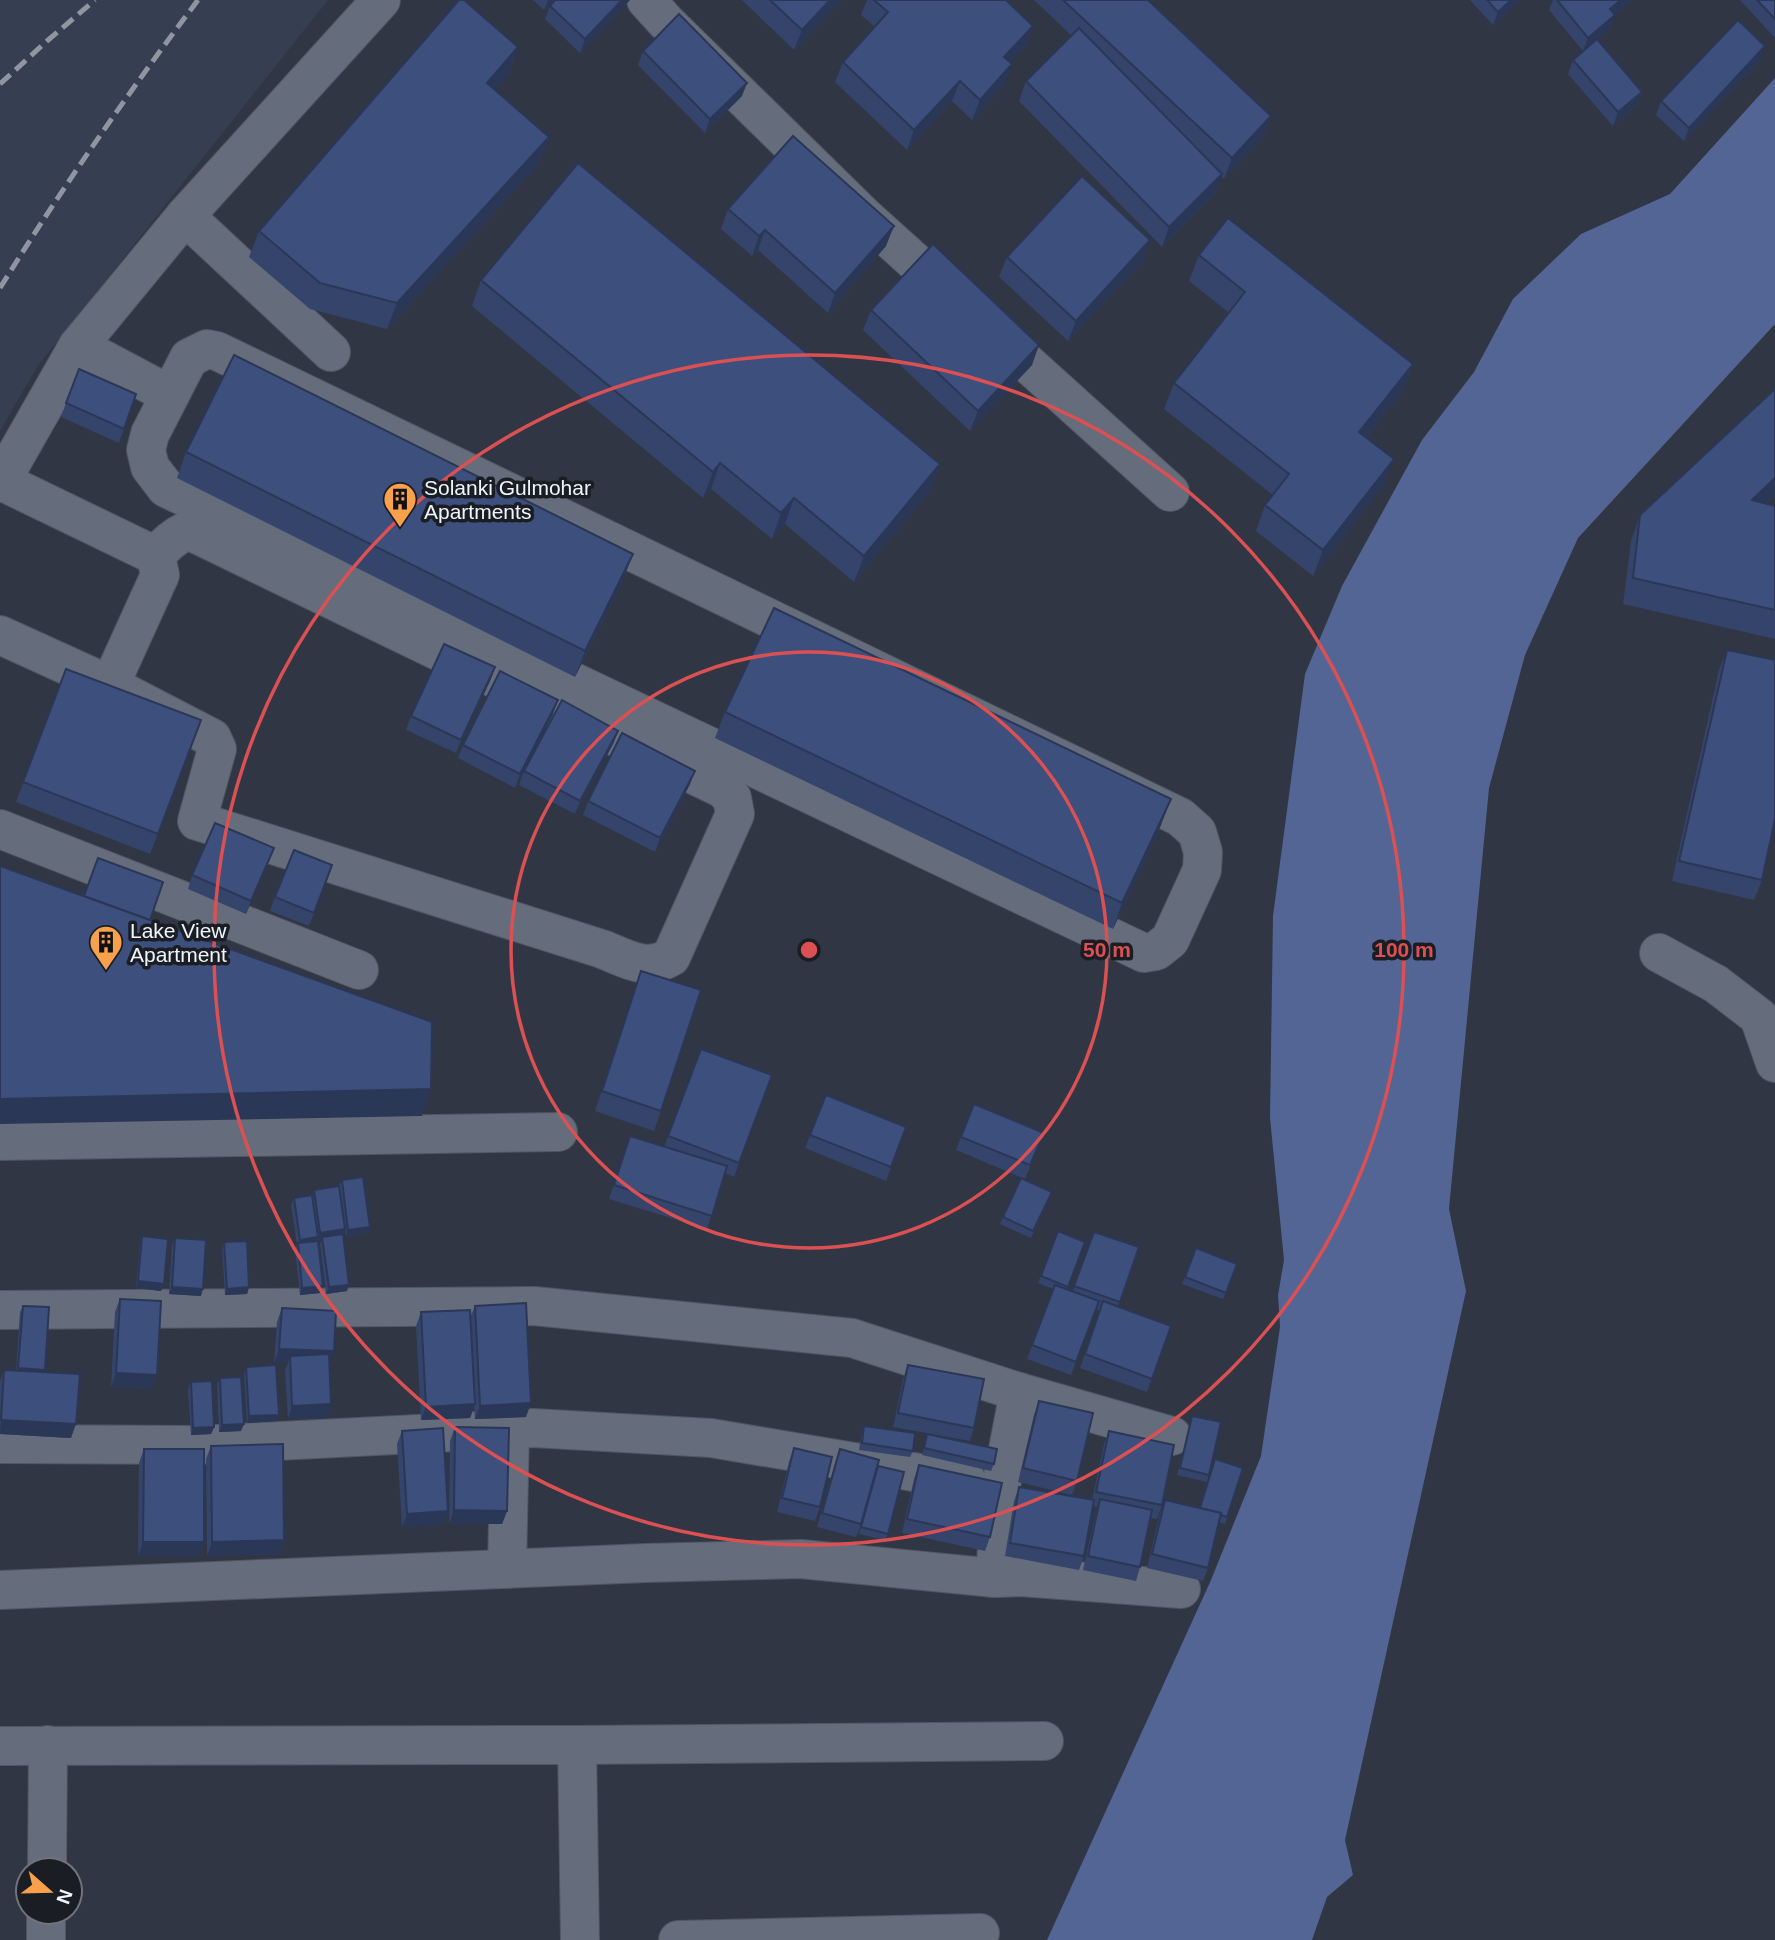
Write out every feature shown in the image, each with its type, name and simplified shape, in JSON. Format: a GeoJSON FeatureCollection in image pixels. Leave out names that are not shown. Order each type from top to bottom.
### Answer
{"type":"FeatureCollection","features":[{"type":"Feature","properties":{"kind":"street"},"geometry":{"type":"LineString","coordinates":[[156,556],[0,482],[78,346],[186,216],[380,0]]}},
{"type":"Feature","properties":{"kind":"street"},"geometry":{"type":"LineString","coordinates":[[646,0],[864,216],[1170,492]]}},
{"type":"Feature","properties":{"kind":"street"},"geometry":{"type":"LineString","coordinates":[[186,216],[331,352]]}},
{"type":"Feature","properties":{"kind":"street"},"geometry":{"type":"LineString","coordinates":[[78,346],[170,395]]}},
{"type":"Feature","properties":{"kind":"street"},"geometry":{"type":"LineString","coordinates":[[207,349],[217,351],[1180,817],[1198,832],[1203,852],[1202,870],[1170,940],[1157,951],[1144,953],[166,488],[150,467],[146,450],[150,434],[170,395],[189,358],[207,349]]}},
{"type":"Feature","properties":{"kind":"street"},"geometry":{"type":"LineString","coordinates":[[0,635],[110,685],[212,738],[217,749],[197,821],[643,964],[660,964],[671,957],[735,814],[732,797],[723,789],[188,530],[176,536],[156,556],[160,575],[110,685]]}},
{"type":"Feature","properties":{"kind":"street"},"geometry":{"type":"LineString","coordinates":[[0,829],[359,970]]}},
{"type":"Feature","properties":{"kind":"street"},"geometry":{"type":"LineString","coordinates":[[1659,953],[1716,984],[1759,1017],[1775,1063]]}},
{"type":"Feature","properties":{"kind":"street"},"geometry":{"type":"LineString","coordinates":[[0,1140],[558,1132]]}},
{"type":"Feature","properties":{"kind":"street"},"geometry":{"type":"LineString","coordinates":[[0,1310],[534,1306],[852,1338],[1019,1392],[1172,1436]]}},
{"type":"Feature","properties":{"kind":"street"},"geometry":{"type":"LineString","coordinates":[[995,1578],[1001,1486],[1019,1392]]}},
{"type":"Feature","properties":{"kind":"street"},"geometry":{"type":"LineString","coordinates":[[0,1444],[198,1445],[533,1428],[711,1438],[1001,1486]]}},
{"type":"Feature","properties":{"kind":"street"},"geometry":{"type":"LineString","coordinates":[[506,1569],[510,1429]]}},
{"type":"Feature","properties":{"kind":"street"},"geometry":{"type":"LineString","coordinates":[[0,1590],[801,1559],[995,1578],[1021,1577],[1181,1589]]}},
{"type":"Feature","properties":{"kind":"street"},"geometry":{"type":"LineString","coordinates":[[0,1746],[1044,1741]]}},
{"type":"Feature","properties":{"kind":"street"},"geometry":{"type":"LineString","coordinates":[[47,1856],[48,1745]]}},
{"type":"Feature","properties":{"kind":"street"},"geometry":{"type":"LineString","coordinates":[[577,1745],[580,1940]]}},
{"type":"Feature","properties":{"kind":"street"},"geometry":{"type":"LineString","coordinates":[[678,1940],[980,1933]]}},
{"type":"Feature","properties":{"kind":"shaded area"},"geometry":{"type":"Polygon","coordinates":[[[0,0],[328,0],[37,367],[0,431],[0,0]]]}},
{"type":"Feature","properties":{"kind":"water"},"geometry":{"type":"Polygon","coordinates":[[[1775,78],[1775,324],[1578,538],[1525,655],[1489,788],[1449,1209],[1466,1291],[1345,1840],[1353,1875],[1327,1897],[1312,1940],[1047,1940],[1211,1580],[1261,1456],[1280,1327],[1278,1295],[1284,1260],[1270,1118],[1273,916],[1305,674],[1342,586],[1422,440],[1474,372],[1513,299],[1581,234],[1670,194],[1775,78]]]}},
{"type":"Feature","properties":{"kind":"building"},"geometry":{"type":"Polygon","coordinates":[[[459,0],[464,0],[518,47],[487,83],[549,137],[397,303],[320,283],[259,231],[459,0]]]}},
{"type":"Feature","properties":{"kind":"building"},"geometry":{"type":"Polygon","coordinates":[[[555,0],[622,0],[585,39],[550,6],[555,0]]]}},
{"type":"Feature","properties":{"kind":"building"},"geometry":{"type":"Polygon","coordinates":[[[770,0],[830,0],[802,30],[770,0]]]}},
{"type":"Feature","properties":{"kind":"building"},"geometry":{"type":"Polygon","coordinates":[[[874,0],[1006,0],[1033,26],[1004,57],[1012,64],[980,100],[960,81],[914,130],[843,62],[888,12],[874,0]]]}},
{"type":"Feature","properties":{"kind":"building"},"geometry":{"type":"Polygon","coordinates":[[[1063,0],[1148,0],[1271,116],[1232,158],[1063,0]]]}},
{"type":"Feature","properties":{"kind":"building"},"geometry":{"type":"Polygon","coordinates":[[[1487,0],[1511,0],[1498,12],[1487,0]]]}},
{"type":"Feature","properties":{"kind":"building"},"geometry":{"type":"Polygon","coordinates":[[[1557,0],[1621,0],[1610,9],[1615,15],[1588,38],[1557,0]]]}},
{"type":"Feature","properties":{"kind":"building"},"geometry":{"type":"Polygon","coordinates":[[[1757,0],[1775,0],[1775,19],[1757,0]]]}},
{"type":"Feature","properties":{"kind":"building"},"geometry":{"type":"Polygon","coordinates":[[[679,14],[747,83],[710,119],[643,51],[679,14]]]}},
{"type":"Feature","properties":{"kind":"building"},"geometry":{"type":"Polygon","coordinates":[[[1738,20],[1765,46],[1689,128],[1661,101],[1738,20]]]}},
{"type":"Feature","properties":{"kind":"building"},"geometry":{"type":"Polygon","coordinates":[[[1079,28],[1222,174],[1169,227],[1026,81],[1079,28]]]}},
{"type":"Feature","properties":{"kind":"building"},"geometry":{"type":"Polygon","coordinates":[[[1597,39],[1642,92],[1618,112],[1573,60],[1597,39]]]}},
{"type":"Feature","properties":{"kind":"building"},"geometry":{"type":"Polygon","coordinates":[[[793,136],[894,226],[835,293],[765,230],[759,236],[728,209],[793,136]]]}},
{"type":"Feature","properties":{"kind":"building"},"geometry":{"type":"Polygon","coordinates":[[[578,163],[940,464],[864,556],[794,498],[781,513],[720,463],[713,472],[481,280],[578,163]]]}},
{"type":"Feature","properties":{"kind":"building"},"geometry":{"type":"Polygon","coordinates":[[[1082,176],[1150,240],[1076,321],[1007,257],[1082,176]]]}},
{"type":"Feature","properties":{"kind":"building"},"geometry":{"type":"Polygon","coordinates":[[[1228,218],[1413,364],[1359,432],[1394,459],[1323,550],[1265,505],[1289,474],[1174,383],[1245,292],[1199,255],[1228,218]]]}},
{"type":"Feature","properties":{"kind":"building"},"geometry":{"type":"Polygon","coordinates":[[[933,244],[1039,345],[978,411],[871,310],[933,244]]]}},
{"type":"Feature","properties":{"kind":"building","name":"Solanki Gulmohar Apartments"},"geometry":{"type":"Polygon","coordinates":[[[234,355],[633,554],[585,651],[186,452],[234,355]]]}},
{"type":"Feature","properties":{"kind":"building"},"geometry":{"type":"Polygon","coordinates":[[[79,369],[136,394],[124,429],[66,403],[79,369]]]}},
{"type":"Feature","properties":{"kind":"building"},"geometry":{"type":"Polygon","coordinates":[[[1775,389],[1775,478],[1752,500],[1775,506],[1775,610],[1633,578],[1640,515],[1775,389]]]}},
{"type":"Feature","properties":{"kind":"building"},"geometry":{"type":"Polygon","coordinates":[[[774,608],[1171,799],[1122,903],[725,712],[774,608]]]}},
{"type":"Feature","properties":{"kind":"building"},"geometry":{"type":"Polygon","coordinates":[[[444,644],[495,667],[461,740],[411,716],[444,644]]]}},
{"type":"Feature","properties":{"kind":"building"},"geometry":{"type":"Polygon","coordinates":[[[1727,650],[1775,660],[1775,819],[1762,880],[1679,861],[1727,650]]]}},
{"type":"Feature","properties":{"kind":"building"},"geometry":{"type":"Polygon","coordinates":[[[66,669],[201,720],[158,834],[23,782],[66,669]]]}},
{"type":"Feature","properties":{"kind":"building"},"geometry":{"type":"Polygon","coordinates":[[[500,671],[558,700],[520,774],[463,745],[500,671]]]}},
{"type":"Feature","properties":{"kind":"building"},"geometry":{"type":"Polygon","coordinates":[[[562,700],[618,731],[580,801],[524,771],[562,700]]]}},
{"type":"Feature","properties":{"kind":"building"},"geometry":{"type":"Polygon","coordinates":[[[622,733],[695,771],[660,838],[588,801],[622,733]]]}},
{"type":"Feature","properties":{"kind":"building"},"geometry":{"type":"Polygon","coordinates":[[[215,823],[274,848],[251,901],[192,875],[215,823]]]}},
{"type":"Feature","properties":{"kind":"building"},"geometry":{"type":"Polygon","coordinates":[[[294,850],[332,865],[314,913],[275,897],[294,850]]]}},
{"type":"Feature","properties":{"kind":"building"},"geometry":{"type":"Polygon","coordinates":[[[98,858],[163,882],[150,920],[84,896],[98,858]]]}},
{"type":"Feature","properties":{"kind":"building","name":"Lake View Apartment"},"geometry":{"type":"Polygon","coordinates":[[[0,866],[432,1022],[431,1089],[0,1099],[0,866]]]}},
{"type":"Feature","properties":{"kind":"building"},"geometry":{"type":"Polygon","coordinates":[[[641,971],[701,990],[661,1111],[602,1091],[641,971]]]}},
{"type":"Feature","properties":{"kind":"building"},"geometry":{"type":"Polygon","coordinates":[[[701,1049],[772,1075],[739,1163],[668,1136],[701,1049]]]}},
{"type":"Feature","properties":{"kind":"building"},"geometry":{"type":"Polygon","coordinates":[[[826,1095],[906,1127],[891,1167],[810,1135],[826,1095]]]}},
{"type":"Feature","properties":{"kind":"building"},"geometry":{"type":"Polygon","coordinates":[[[974,1104],[1044,1133],[1030,1165],[961,1137],[974,1104]]]}},
{"type":"Feature","properties":{"kind":"building"},"geometry":{"type":"Polygon","coordinates":[[[630,1136],[727,1166],[712,1216],[614,1185],[630,1136]]]}},
{"type":"Feature","properties":{"kind":"building"},"geometry":{"type":"Polygon","coordinates":[[[363,1177],[370,1227],[348,1230],[342,1180],[363,1177]]]}},
{"type":"Feature","properties":{"kind":"building"},"geometry":{"type":"Polygon","coordinates":[[[1021,1178],[1052,1192],[1033,1231],[1003,1217],[1021,1178]]]}},
{"type":"Feature","properties":{"kind":"building"},"geometry":{"type":"Polygon","coordinates":[[[339,1186],[345,1229],[320,1233],[314,1190],[339,1186]]]}},
{"type":"Feature","properties":{"kind":"building"},"geometry":{"type":"Polygon","coordinates":[[[312,1195],[318,1237],[300,1240],[294,1198],[312,1195]]]}},
{"type":"Feature","properties":{"kind":"building"},"geometry":{"type":"Polygon","coordinates":[[[1058,1231],[1085,1242],[1068,1287],[1041,1276],[1058,1231]]]}},
{"type":"Feature","properties":{"kind":"building"},"geometry":{"type":"Polygon","coordinates":[[[1094,1232],[1139,1247],[1120,1302],[1074,1286],[1094,1232]]]}},
{"type":"Feature","properties":{"kind":"building"},"geometry":{"type":"Polygon","coordinates":[[[343,1234],[349,1285],[329,1287],[322,1237],[343,1234]]]}},
{"type":"Feature","properties":{"kind":"building"},"geometry":{"type":"Polygon","coordinates":[[[142,1236],[168,1239],[164,1284],[138,1281],[142,1236]]]}},
{"type":"Feature","properties":{"kind":"building"},"geometry":{"type":"Polygon","coordinates":[[[175,1238],[206,1240],[203,1289],[172,1287],[175,1238]]]}},
{"type":"Feature","properties":{"kind":"building"},"geometry":{"type":"Polygon","coordinates":[[[247,1241],[249,1287],[227,1289],[224,1242],[247,1241]]]}},
{"type":"Feature","properties":{"kind":"building"},"geometry":{"type":"Polygon","coordinates":[[[318,1241],[323,1286],[302,1288],[298,1243],[318,1241]]]}},
{"type":"Feature","properties":{"kind":"building"},"geometry":{"type":"Polygon","coordinates":[[[1196,1248],[1237,1264],[1226,1293],[1185,1277],[1196,1248]]]}},
{"type":"Feature","properties":{"kind":"building"},"geometry":{"type":"Polygon","coordinates":[[[1055,1285],[1099,1301],[1076,1362],[1032,1345],[1055,1285]]]}},
{"type":"Feature","properties":{"kind":"building"},"geometry":{"type":"Polygon","coordinates":[[[120,1299],[161,1301],[157,1375],[116,1373],[120,1299]]]}},
{"type":"Feature","properties":{"kind":"building"},"geometry":{"type":"Polygon","coordinates":[[[1103,1301],[1171,1326],[1152,1379],[1085,1354],[1103,1301]]]}},
{"type":"Feature","properties":{"kind":"building"},"geometry":{"type":"Polygon","coordinates":[[[526,1303],[531,1403],[480,1406],[475,1306],[526,1303]]]}},
{"type":"Feature","properties":{"kind":"building"},"geometry":{"type":"Polygon","coordinates":[[[23,1306],[49,1307],[45,1370],[18,1368],[23,1306]]]}},
{"type":"Feature","properties":{"kind":"building"},"geometry":{"type":"Polygon","coordinates":[[[282,1308],[336,1311],[334,1351],[279,1349],[282,1308]]]}},
{"type":"Feature","properties":{"kind":"building"},"geometry":{"type":"Polygon","coordinates":[[[470,1310],[475,1404],[426,1407],[421,1312],[470,1310]]]}},
{"type":"Feature","properties":{"kind":"building"},"geometry":{"type":"Polygon","coordinates":[[[329,1354],[331,1404],[292,1406],[290,1356],[329,1354]]]}},
{"type":"Feature","properties":{"kind":"building"},"geometry":{"type":"Polygon","coordinates":[[[276,1365],[279,1415],[249,1416],[246,1367],[276,1365]]]}},
{"type":"Feature","properties":{"kind":"building"},"geometry":{"type":"Polygon","coordinates":[[[908,1365],[984,1379],[974,1428],[898,1413],[908,1365]]]}},
{"type":"Feature","properties":{"kind":"building"},"geometry":{"type":"Polygon","coordinates":[[[4,1370],[80,1374],[76,1424],[1,1420],[4,1370]]]}},
{"type":"Feature","properties":{"kind":"building"},"geometry":{"type":"Polygon","coordinates":[[[241,1377],[244,1424],[222,1425],[220,1378],[241,1377]]]}},
{"type":"Feature","properties":{"kind":"building"},"geometry":{"type":"Polygon","coordinates":[[[212,1381],[214,1427],[193,1428],[191,1382],[212,1381]]]}},
{"type":"Feature","properties":{"kind":"building"},"geometry":{"type":"Polygon","coordinates":[[[1039,1401],[1093,1413],[1077,1481],[1023,1468],[1039,1401]]]}},
{"type":"Feature","properties":{"kind":"building"},"geometry":{"type":"Polygon","coordinates":[[[1192,1416],[1221,1422],[1209,1475],[1180,1468],[1192,1416]]]}},
{"type":"Feature","properties":{"kind":"building"},"geometry":{"type":"Polygon","coordinates":[[[864,1426],[915,1433],[913,1451],[862,1443],[864,1426]]]}},
{"type":"Feature","properties":{"kind":"building"},"geometry":{"type":"Polygon","coordinates":[[[455,1427],[509,1428],[507,1511],[454,1510],[455,1427]]]}},
{"type":"Feature","properties":{"kind":"building"},"geometry":{"type":"Polygon","coordinates":[[[443,1428],[448,1511],[407,1514],[402,1431],[443,1428]]]}},
{"type":"Feature","properties":{"kind":"building"},"geometry":{"type":"Polygon","coordinates":[[[1109,1431],[1174,1445],[1162,1505],[1096,1492],[1109,1431]]]}},
{"type":"Feature","properties":{"kind":"building"},"geometry":{"type":"Polygon","coordinates":[[[927,1434],[997,1449],[994,1464],[924,1448],[927,1434]]]}},
{"type":"Feature","properties":{"kind":"building"},"geometry":{"type":"Polygon","coordinates":[[[283,1444],[284,1540],[212,1542],[211,1446],[283,1444]]]}},
{"type":"Feature","properties":{"kind":"building"},"geometry":{"type":"Polygon","coordinates":[[[794,1448],[832,1457],[820,1507],[782,1498],[794,1448]]]}},
{"type":"Feature","properties":{"kind":"building"},"geometry":{"type":"Polygon","coordinates":[[[144,1449],[204,1449],[204,1542],[143,1542],[144,1449]]]}},
{"type":"Feature","properties":{"kind":"building"},"geometry":{"type":"Polygon","coordinates":[[[840,1449],[879,1460],[861,1524],[822,1513],[840,1449]]]}},
{"type":"Feature","properties":{"kind":"building"},"geometry":{"type":"Polygon","coordinates":[[[1215,1459],[1243,1468],[1227,1517],[1200,1508],[1215,1459]]]}},
{"type":"Feature","properties":{"kind":"building"},"geometry":{"type":"Polygon","coordinates":[[[919,1465],[1002,1483],[990,1537],[907,1519],[919,1465]]]}},
{"type":"Feature","properties":{"kind":"building"},"geometry":{"type":"Polygon","coordinates":[[[878,1466],[904,1472],[888,1534],[861,1527],[878,1466]]]}},
{"type":"Feature","properties":{"kind":"building"},"geometry":{"type":"Polygon","coordinates":[[[1019,1487],[1094,1500],[1084,1556],[1010,1543],[1019,1487]]]}},
{"type":"Feature","properties":{"kind":"building"},"geometry":{"type":"Polygon","coordinates":[[[1100,1499],[1152,1510],[1140,1567],[1088,1556],[1100,1499]]]}},
{"type":"Feature","properties":{"kind":"building"},"geometry":{"type":"Polygon","coordinates":[[[1165,1500],[1221,1513],[1208,1568],[1152,1554],[1165,1500]]]}},
{"type":"Feature","properties":{"kind":"railway"},"geometry":{"type":"LineString","coordinates":[[0,84],[95,0]]}},
{"type":"Feature","properties":{"kind":"railway"},"geometry":{"type":"LineString","coordinates":[[0,288],[96,141],[198,0]]}},
{"type":"Feature","properties":{"kind":"place","name":"Solanki Gulmohar Apartments"},"geometry":{"type":"Point","coordinates":[400,529]}},
{"type":"Feature","properties":{"kind":"place","name":"Lake View Apartment"},"geometry":{"type":"Point","coordinates":[106,972]}}]}
